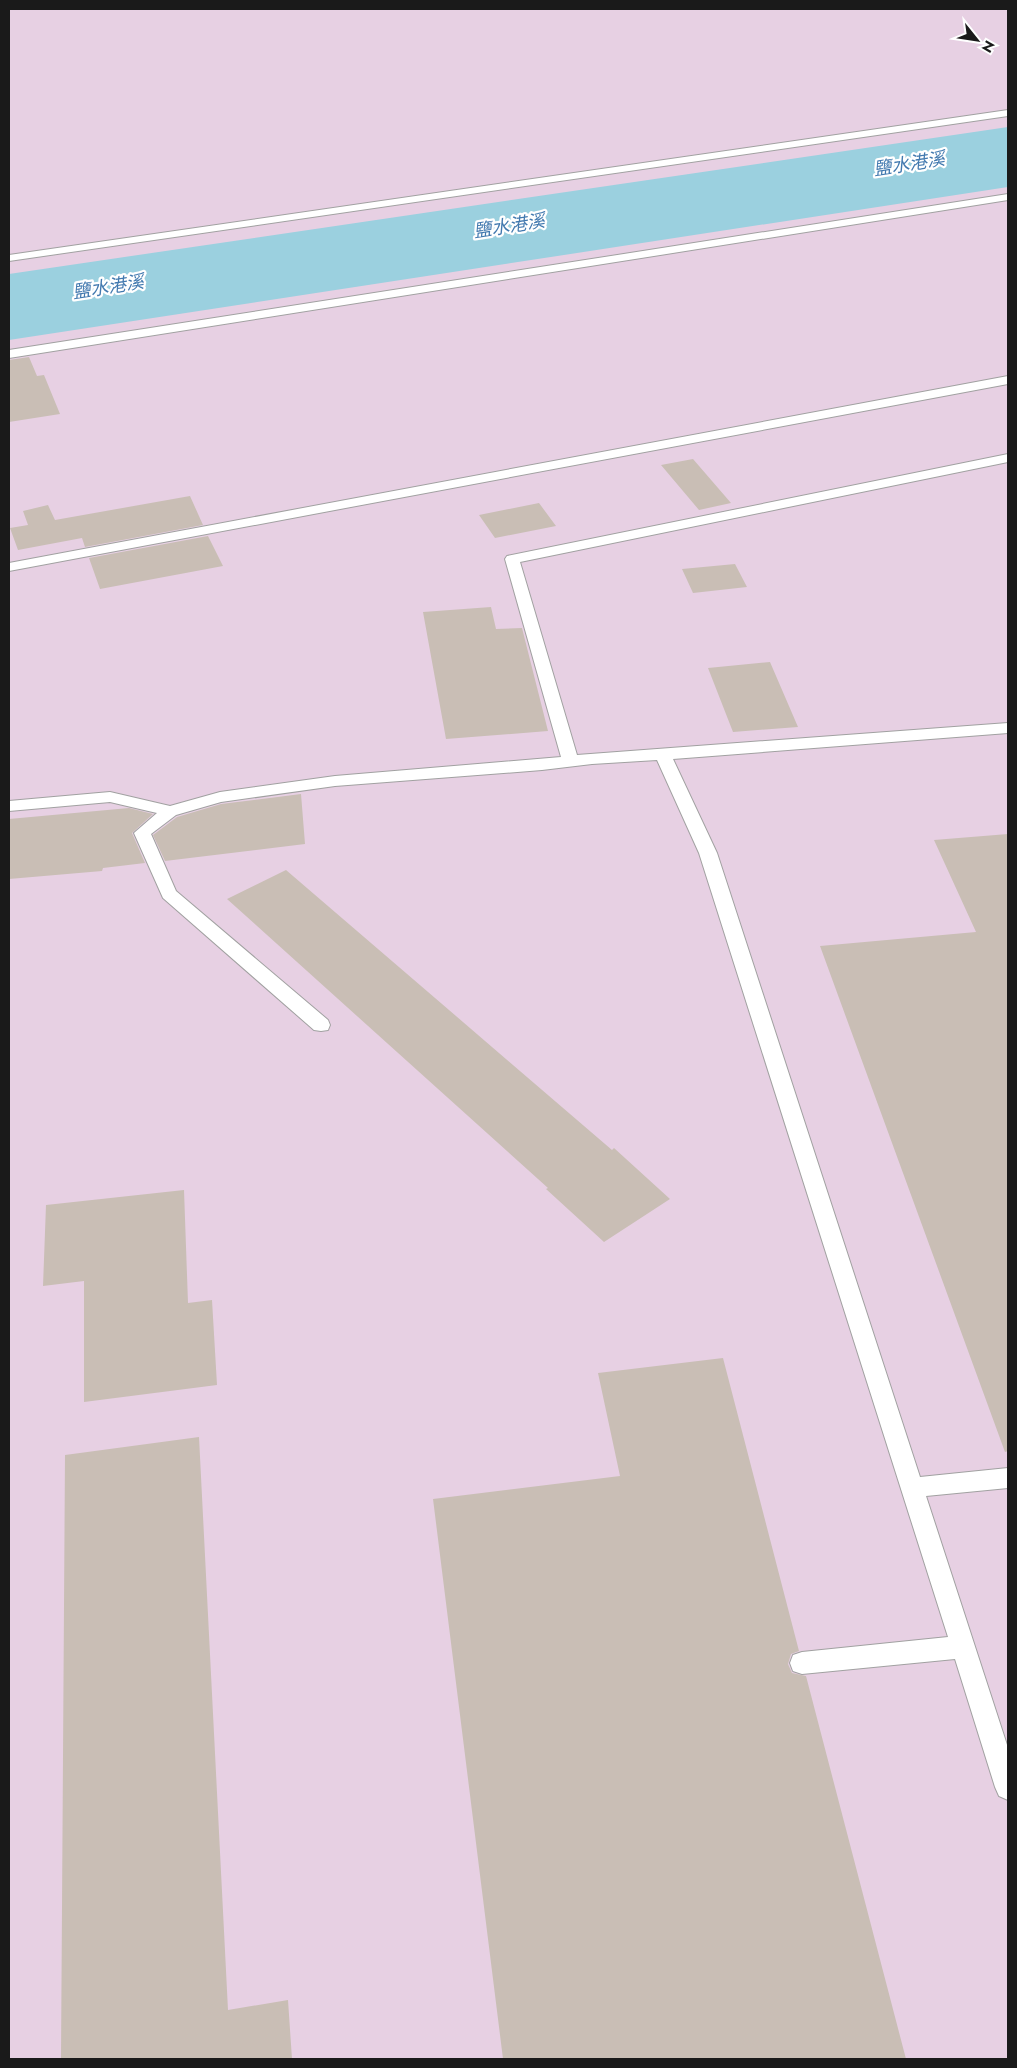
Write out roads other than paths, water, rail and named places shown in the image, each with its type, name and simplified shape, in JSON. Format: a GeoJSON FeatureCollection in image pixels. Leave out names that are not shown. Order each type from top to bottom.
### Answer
{"type":"FeatureCollection","features":[{"type":"Feature","properties":{"kind":"lane"},"geometry":{"type":"LineString","coordinates":[[9,258],[1008,113]]}},
{"type":"Feature","properties":{"kind":"lane"},"geometry":{"type":"LineString","coordinates":[[9,354],[1008,197]]}},
{"type":"Feature","properties":{"kind":"lane"},"geometry":{"type":"LineString","coordinates":[[9,567],[1008,380]]}},
{"type":"Feature","properties":{"kind":"lane"},"geometry":{"type":"LineString","coordinates":[[570,760],[512,558],[1008,458]]}},
{"type":"Feature","properties":{"kind":"lane"},"geometry":{"type":"LineString","coordinates":[[321,1025],[169,894],[142,833],[170,811],[220,797],[335,781],[542,765],[570,760],[663,755],[833,739],[1008,728]]}},
{"type":"Feature","properties":{"kind":"lane"},"geometry":{"type":"LineString","coordinates":[[663,755],[708,853],[1008,1787]]}},
{"type":"Feature","properties":{"kind":"lane"},"geometry":{"type":"LineString","coordinates":[[9,806],[110,797],[170,811]]}},
{"type":"Feature","properties":{"kind":"lane"},"geometry":{"type":"LineString","coordinates":[[912,1488],[1008,1478]]}},
{"type":"Feature","properties":{"kind":"lane"},"geometry":{"type":"LineString","coordinates":[[802,1663],[964,1647]]}},
{"type":"Feature","properties":{"kind":"water","name":"鹽水港溪"},"geometry":{"type":"Polygon","coordinates":[[[1008,127],[1008,187],[9,340],[9,274],[1008,127]]]}}]}
